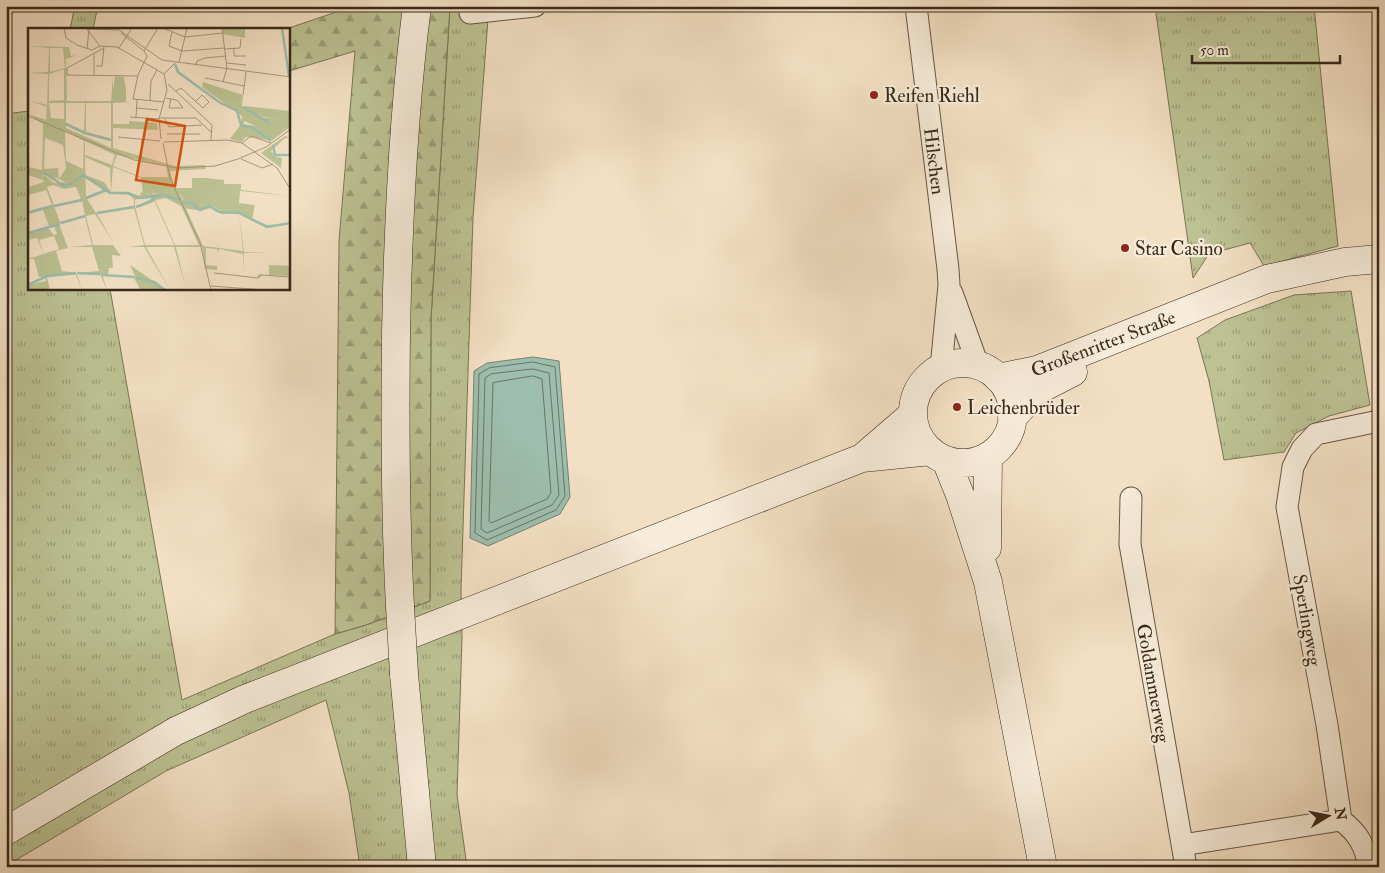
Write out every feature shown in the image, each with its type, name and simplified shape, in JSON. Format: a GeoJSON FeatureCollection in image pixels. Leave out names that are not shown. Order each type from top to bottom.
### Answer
{"type":"FeatureCollection","features":[{"type":"Feature","properties":{"kind":"street"},"geometry":{"type":"LineString","coordinates":[[417,6],[410,59],[398,243],[394,444],[404,674],[422,867]]}},
{"type":"Feature","properties":{"kind":"street"},"geometry":{"type":"LineString","coordinates":[[470,13],[534,6]]}},
{"type":"Feature","properties":{"kind":"street","name":"Hilschen"},"geometry":{"type":"LineString","coordinates":[[916,6],[950,286],[941,368]]}},
{"type":"Feature","properties":{"kind":"street","name":"Großenritter Straße"},"geometry":{"type":"LineString","coordinates":[[988,371],[1037,370],[1267,279],[1345,262],[1379,259]]}},
{"type":"Feature","properties":{"kind":"street","name":"Hilschen"},"geometry":{"type":"LineString","coordinates":[[950,286],[988,371]]}},
{"type":"Feature","properties":{"kind":"street","name":"Großenritter Straße"},"geometry":{"type":"LineString","coordinates":[[1012,418],[1038,390],[1206,303]]}},
{"type":"Feature","properties":{"kind":"street"},"geometry":{"type":"LineString","coordinates":[[6,831],[176,731],[245,699],[862,458],[938,455],[960,462],[975,461],[988,456],[1000,446],[1008,433],[1012,418],[1012,403],[1007,390],[988,371],[965,363],[941,368],[929,376],[920,387],[914,400],[915,428],[938,455],[960,494],[988,582],[1043,867]]}},
{"type":"Feature","properties":{"kind":"street"},"geometry":{"type":"LineString","coordinates":[[862,458],[913,414]]}},
{"type":"Feature","properties":{"kind":"street","name":"Sperlingweg"},"geometry":{"type":"LineString","coordinates":[[1341,820],[1327,725],[1287,507],[1293,467],[1302,449],[1316,434],[1379,421]]}},
{"type":"Feature","properties":{"kind":"street"},"geometry":{"type":"LineString","coordinates":[[988,456],[986,517],[988,582]]}},
{"type":"Feature","properties":{"kind":"street","name":"Goldammerweg"},"geometry":{"type":"LineString","coordinates":[[1131,498],[1130,544],[1186,867]]}},
{"type":"Feature","properties":{"kind":"street"},"geometry":{"type":"LineString","coordinates":[[1182,845],[1341,820],[1356,831],[1366,850],[1369,867]]}},
{"type":"Feature","properties":{"kind":"green space"},"geometry":{"type":"Polygon","coordinates":[[[75,6],[98,6],[93,28],[70,28],[75,6]]]}},
{"type":"Feature","properties":{"kind":"green space"},"geometry":{"type":"Polygon","coordinates":[[[354,6],[450,6],[431,319],[430,601],[366,625],[335,634],[339,241],[355,51],[290,71],[289,28],[354,6]]]}},
{"type":"Feature","properties":{"kind":"green space"},"geometry":{"type":"Polygon","coordinates":[[[489,6],[473,217],[461,591],[462,638],[457,795],[467,867],[360,867],[349,793],[326,700],[166,771],[6,866],[6,114],[28,111],[28,290],[110,290],[182,700],[335,634],[366,625],[430,601],[431,319],[450,7],[489,6]]]}},
{"type":"Feature","properties":{"kind":"green space"},"geometry":{"type":"Polygon","coordinates":[[[1155,6],[1314,6],[1338,246],[1264,266],[1250,243],[1209,254],[1193,278],[1155,6]]]}},
{"type":"Feature","properties":{"kind":"green space"},"geometry":{"type":"Polygon","coordinates":[[[1351,291],[1370,405],[1329,416],[1296,433],[1284,452],[1224,460],[1209,381],[1197,338],[1225,320],[1294,295],[1351,291]]]}},
{"type":"Feature","properties":{"kind":"water"},"geometry":{"type":"Polygon","coordinates":[[[533,357],[559,361],[570,497],[560,514],[488,546],[470,538],[474,371],[487,363],[533,357]]]}},
{"type":"Feature","properties":{"kind":"place","name":"Reifen Riehl"},"geometry":{"type":"Point","coordinates":[874,95]}},
{"type":"Feature","properties":{"kind":"place","name":"Star Casino"},"geometry":{"type":"Point","coordinates":[1125,248]}},
{"type":"Feature","properties":{"kind":"place","name":"Leichenbrüder"},"geometry":{"type":"Point","coordinates":[957,407]}}]}
